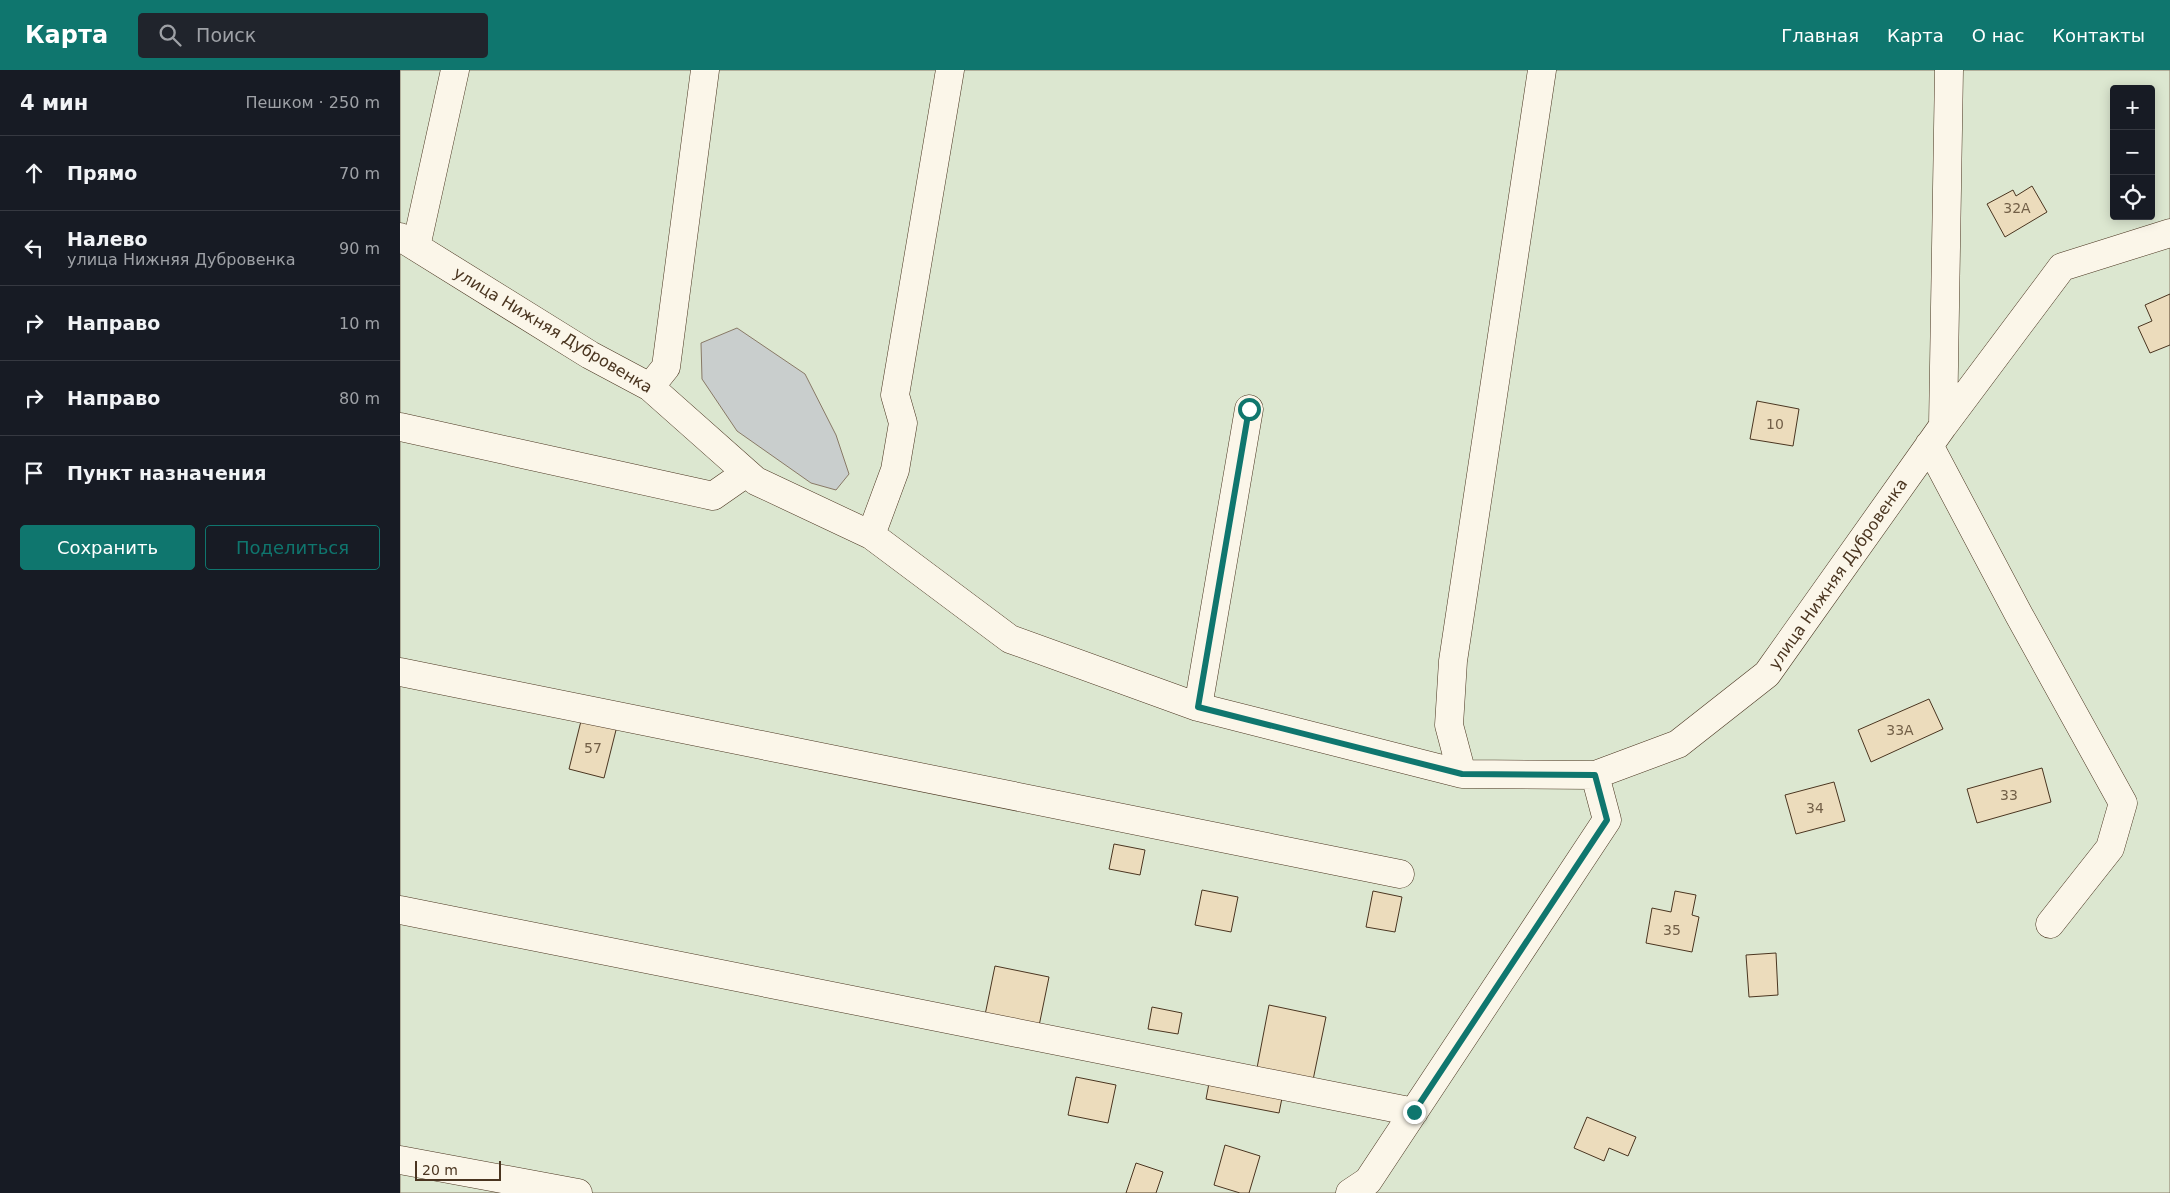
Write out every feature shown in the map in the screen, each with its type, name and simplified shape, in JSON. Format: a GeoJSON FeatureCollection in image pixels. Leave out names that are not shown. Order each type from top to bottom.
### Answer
{"type":"FeatureCollection","features":[{"type":"Feature","properties":{"kind":"lane"},"geometry":{"type":"LineString","coordinates":[[408,242],[454,70]]}},
{"type":"Feature","properties":{"kind":"lane"},"geometry":{"type":"LineString","coordinates":[[650,387],[666,367],[705,70]]}},
{"type":"Feature","properties":{"kind":"lane"},"geometry":{"type":"LineString","coordinates":[[871,535],[895,470],[902,423],[895,395],[950,70]]}},
{"type":"Feature","properties":{"kind":"lane"},"geometry":{"type":"LineString","coordinates":[[1462,774],[1448,725],[1453,661],[1542,70]]}},
{"type":"Feature","properties":{"kind":"lane"},"geometry":{"type":"LineString","coordinates":[[1949,70],[1936,435],[2019,616],[2123,803],[2110,848],[2050,924]]}},
{"type":"Feature","properties":{"kind":"lane","name":"улица Нижняя Дубровенка"},"geometry":{"type":"LineString","coordinates":[[408,242],[590,355],[650,387],[756,481],[871,535],[1010,638],[1198,707],[1462,774],[1595,775],[1678,744],[1767,674],[1936,435],[2062,267],[2170,233]]}},
{"type":"Feature","properties":{"kind":"lane"},"geometry":{"type":"LineString","coordinates":[[1198,707],[1249,409]]}},
{"type":"Feature","properties":{"kind":"lane"},"geometry":{"type":"LineString","coordinates":[[400,427],[713,496],[746,473]]}},
{"type":"Feature","properties":{"kind":"lane"},"geometry":{"type":"LineString","coordinates":[[400,672],[1400,874]]}},
{"type":"Feature","properties":{"kind":"lane"},"geometry":{"type":"LineString","coordinates":[[1350,1193],[1368,1182],[1607,820],[1595,775]]}},
{"type":"Feature","properties":{"kind":"lane"},"geometry":{"type":"LineString","coordinates":[[400,910],[1414,1112]]}},
{"type":"Feature","properties":{"kind":"lane"},"geometry":{"type":"LineString","coordinates":[[400,1160],[578,1193]]}},
{"type":"Feature","properties":{"kind":"green space"},"geometry":{"type":"Polygon","coordinates":[[[400,70],[2170,70],[2170,1193],[400,1193],[400,70]]]}},
{"type":"Feature","properties":{"kind":"shaded area"},"geometry":{"type":"Polygon","coordinates":[[[737,328],[805,374],[836,435],[849,474],[836,490],[811,483],[737,431],[702,379],[701,343],[737,328]]]}},
{"type":"Feature","properties":{"kind":"building"},"geometry":{"type":"Polygon","coordinates":[[[2032,186],[2047,212],[2005,237],[1987,204],[2013,190],[2016,196],[2032,186]]]}},
{"type":"Feature","properties":{"kind":"building"},"geometry":{"type":"Polygon","coordinates":[[[2170,294],[2170,345],[2150,353],[2138,327],[2152,321],[2145,305],[2170,294]]]}},
{"type":"Feature","properties":{"kind":"building"},"geometry":{"type":"Polygon","coordinates":[[[1757,401],[1799,409],[1793,446],[1750,439],[1757,401]]]}},
{"type":"Feature","properties":{"kind":"building"},"geometry":{"type":"Polygon","coordinates":[[[1929,699],[1943,729],[1871,762],[1858,730],[1929,699]]]}},
{"type":"Feature","properties":{"kind":"building"},"geometry":{"type":"Polygon","coordinates":[[[582,717],[617,726],[604,778],[569,769],[582,717]]]}},
{"type":"Feature","properties":{"kind":"building"},"geometry":{"type":"Polygon","coordinates":[[[2042,768],[2051,802],[1977,823],[1967,789],[2042,768]]]}},
{"type":"Feature","properties":{"kind":"building"},"geometry":{"type":"Polygon","coordinates":[[[1834,782],[1845,821],[1796,834],[1785,795],[1834,782]]]}},
{"type":"Feature","properties":{"kind":"building"},"geometry":{"type":"Polygon","coordinates":[[[1114,844],[1145,850],[1140,875],[1109,869],[1114,844]]]}},
{"type":"Feature","properties":{"kind":"building"},"geometry":{"type":"Polygon","coordinates":[[[1202,890],[1238,897],[1231,932],[1195,925],[1202,890]]]}},
{"type":"Feature","properties":{"kind":"building"},"geometry":{"type":"Polygon","coordinates":[[[1373,891],[1402,897],[1395,932],[1366,927],[1373,891]]]}},
{"type":"Feature","properties":{"kind":"building"},"geometry":{"type":"Polygon","coordinates":[[[1675,891],[1696,895],[1692,915],[1699,917],[1692,952],[1646,943],[1652,908],[1671,912],[1675,891]]]}},
{"type":"Feature","properties":{"kind":"building"},"geometry":{"type":"Polygon","coordinates":[[[1776,953],[1778,995],[1749,997],[1746,955],[1776,953]]]}},
{"type":"Feature","properties":{"kind":"building"},"geometry":{"type":"Polygon","coordinates":[[[995,966],[1049,977],[1039,1026],[985,1015],[995,966]]]}},
{"type":"Feature","properties":{"kind":"building"},"geometry":{"type":"Polygon","coordinates":[[[1269,1005],[1326,1017],[1313,1080],[1257,1068],[1269,1005]]]}},
{"type":"Feature","properties":{"kind":"building"},"geometry":{"type":"Polygon","coordinates":[[[1152,1007],[1182,1013],[1178,1034],[1148,1029],[1152,1007]]]}},
{"type":"Feature","properties":{"kind":"building"},"geometry":{"type":"Polygon","coordinates":[[[1076,1077],[1116,1085],[1108,1123],[1068,1115],[1076,1077]]]}},
{"type":"Feature","properties":{"kind":"building"},"geometry":{"type":"Polygon","coordinates":[[[1210,1078],[1283,1093],[1279,1113],[1206,1099],[1210,1078]]]}},
{"type":"Feature","properties":{"kind":"building"},"geometry":{"type":"Polygon","coordinates":[[[1587,1117],[1636,1137],[1628,1156],[1609,1148],[1604,1161],[1574,1148],[1587,1117]]]}},
{"type":"Feature","properties":{"kind":"building"},"geometry":{"type":"Polygon","coordinates":[[[1225,1145],[1260,1156],[1249,1193],[1240,1193],[1214,1185],[1225,1145]]]}},
{"type":"Feature","properties":{"kind":"building"},"geometry":{"type":"Polygon","coordinates":[[[1136,1163],[1163,1172],[1156,1193],[1126,1193],[1136,1163]]]}},
{"type":"Feature","properties":{"kind":"route"},"geometry":{"type":"LineString","coordinates":[[1249,409],[1198,707],[1462,774],[1595,775],[1607,820],[1414,1112]]}}]}
